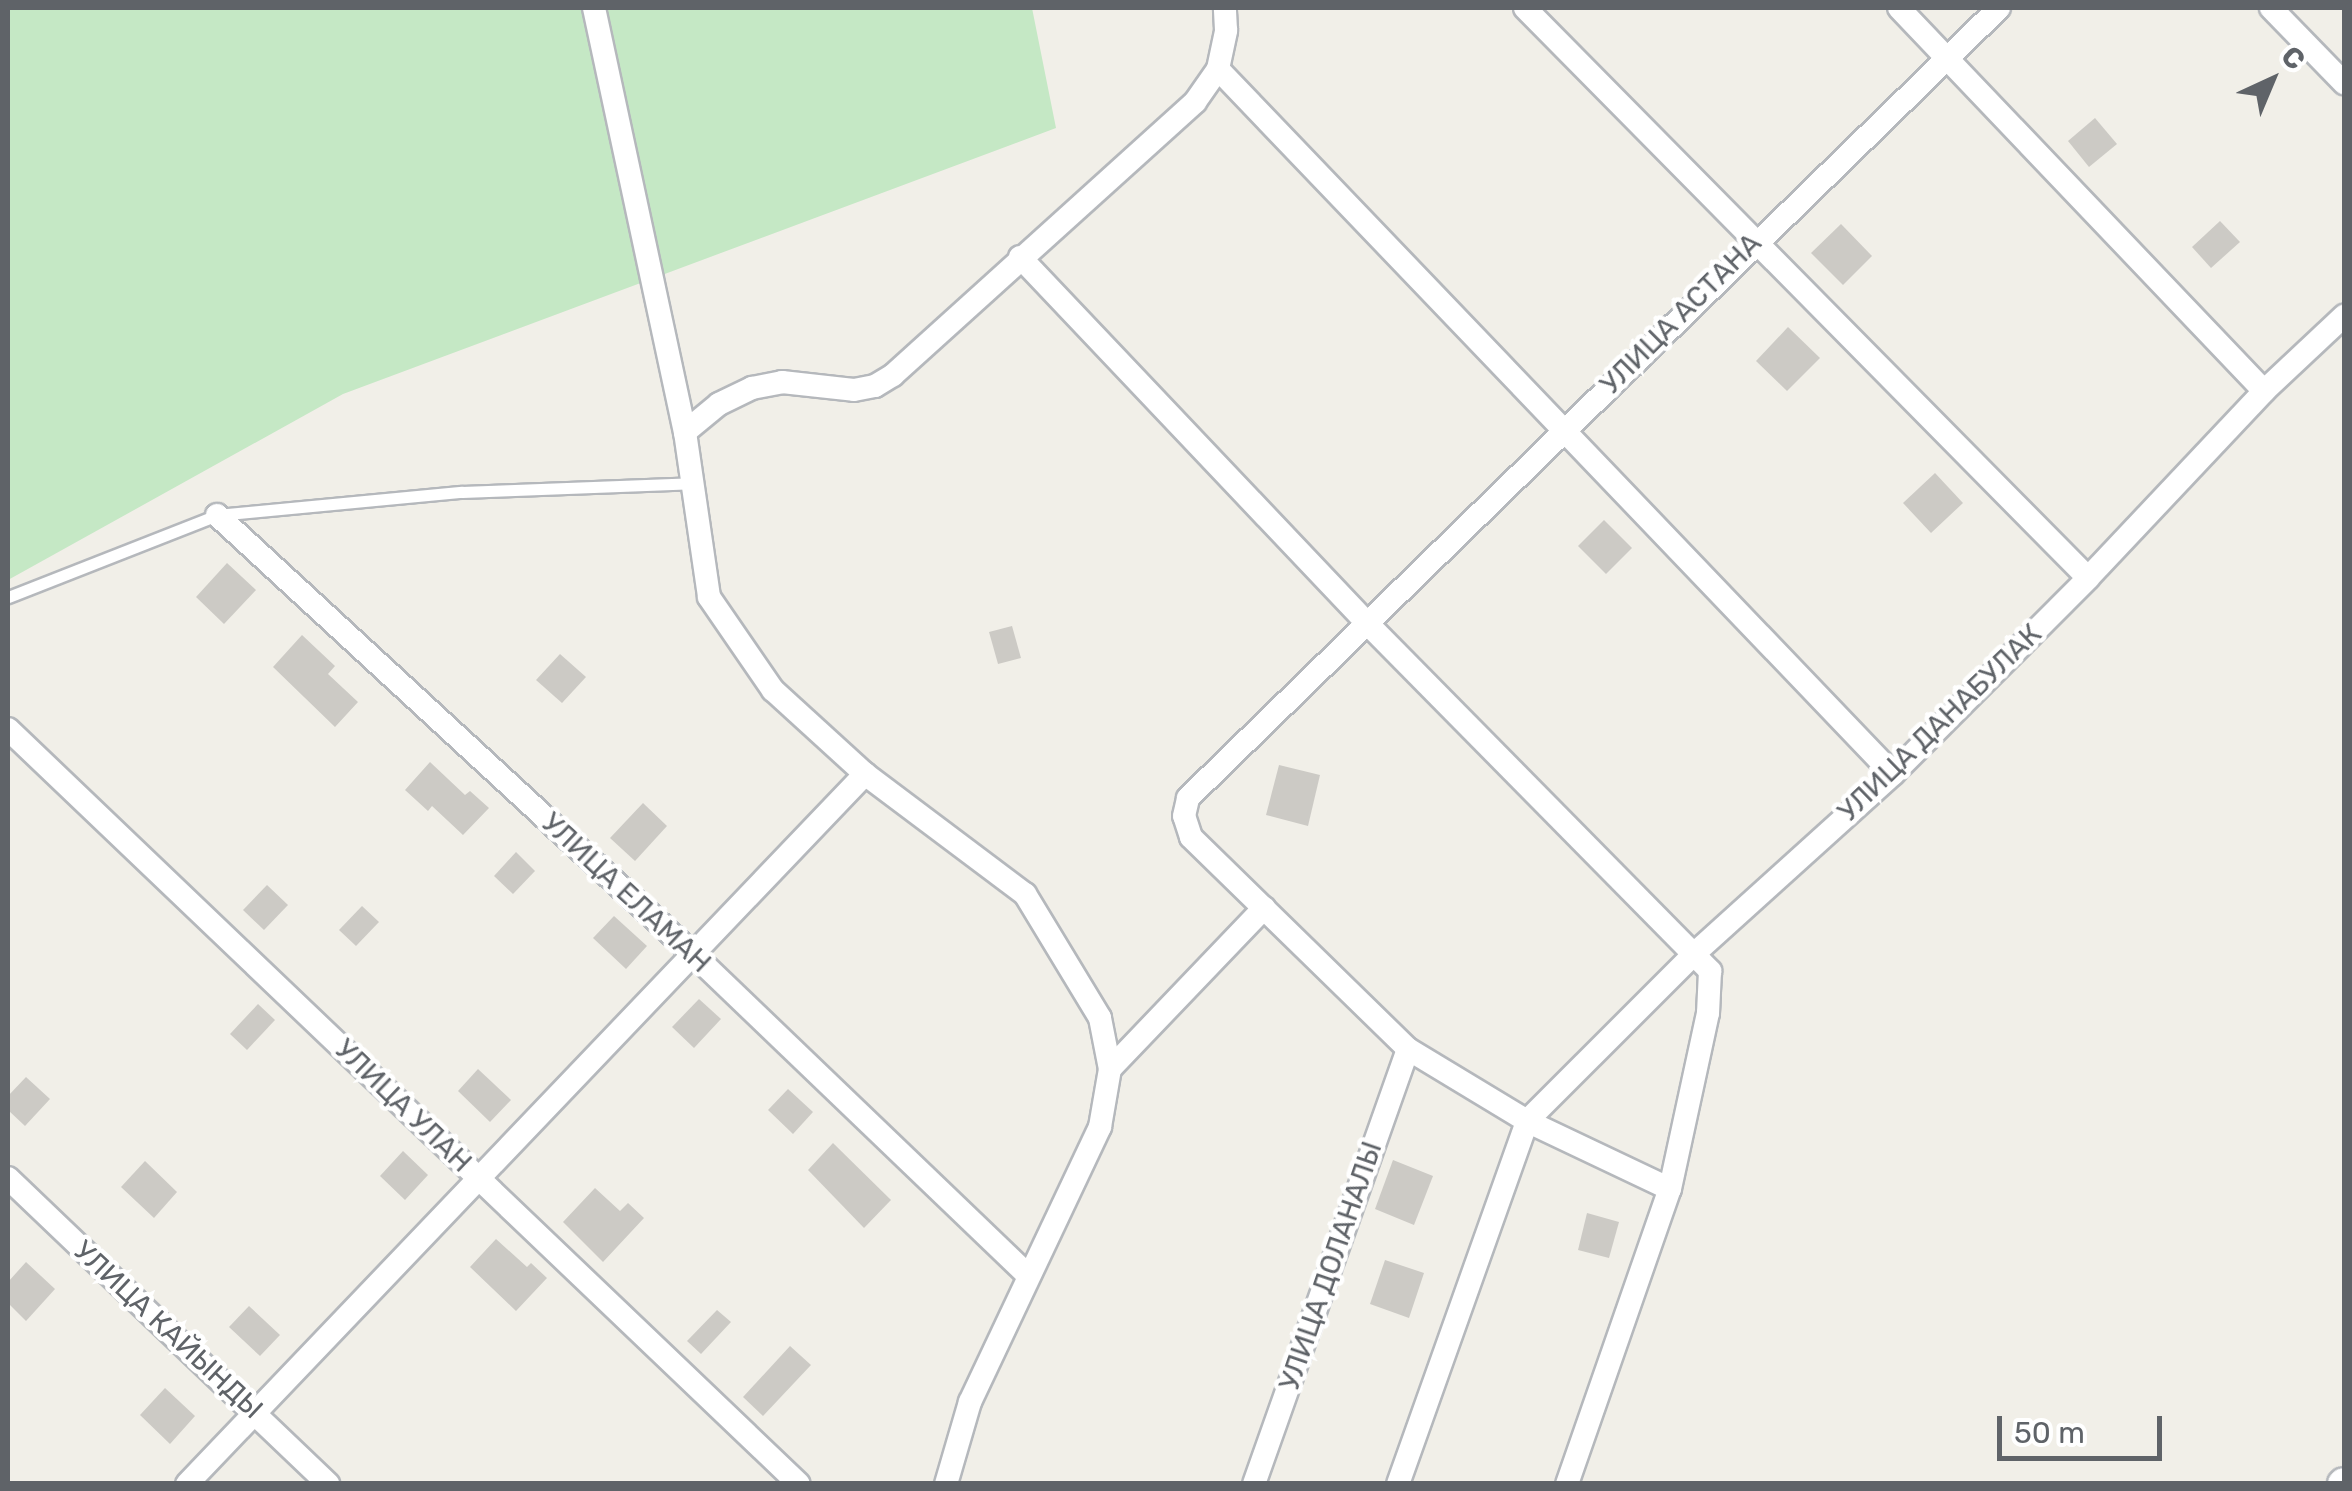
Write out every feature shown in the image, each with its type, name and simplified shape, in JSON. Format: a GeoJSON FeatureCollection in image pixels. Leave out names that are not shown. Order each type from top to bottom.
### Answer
{"type":"FeatureCollection","features":[{"type":"Feature","properties":{"kind":"street"},"geometry":{"type":"LineString","coordinates":[[594,8],[686,432],[709,597],[773,690],[865,774],[1025,894],[1100,1018],[1110,1069],[1100,1127],[970,1402],[946,1484]]}},
{"type":"Feature","properties":{"kind":"street"},"geometry":{"type":"LineString","coordinates":[[686,432],[718,404],[752,388],[782,382],[854,390],[875,386],[893,375],[1195,102],[1218,69],[1226,30],[1225,8]]}},
{"type":"Feature","properties":{"kind":"street"},"geometry":{"type":"LineString","coordinates":[[1525,8],[2088,578]]}},
{"type":"Feature","properties":{"kind":"street"},"geometry":{"type":"LineString","coordinates":[[1899,8],[2264,391]]}},
{"type":"Feature","properties":{"kind":"street","name":"УЛИЦА АСТАНА"},"geometry":{"type":"LineString","coordinates":[[1264,908],[1192,836],[1184,816],[1188,798],[1998,8]]}},
{"type":"Feature","properties":{"kind":"street"},"geometry":{"type":"LineString","coordinates":[[2271,8],[2344,84]]}},
{"type":"Feature","properties":{"kind":"street"},"geometry":{"type":"LineString","coordinates":[[1218,69],[1892,774]]}},
{"type":"Feature","properties":{"kind":"street"},"geometry":{"type":"LineString","coordinates":[[1020,257],[1366,623],[1710,970],[1708,1013],[1670,1189],[1567,1484]]}},
{"type":"Feature","properties":{"kind":"street","name":"УЛИЦА ДАНАБУЛАК"},"geometry":{"type":"LineString","coordinates":[[1527,1121],[1696,953],[1892,774],[2088,578],[2264,391],[2344,316]]}},
{"type":"Feature","properties":{"kind":"street","name":"УЛИЦА ЕЛАМАН"},"geometry":{"type":"LineString","coordinates":[[218,515],[693,954],[1030,1276]]}},
{"type":"Feature","properties":{"kind":"street","name":"УЛИЦА УЛАН"},"geometry":{"type":"LineString","coordinates":[[8,729],[799,1484]]}},
{"type":"Feature","properties":{"kind":"street"},"geometry":{"type":"LineString","coordinates":[[187,1484],[865,774]]}},
{"type":"Feature","properties":{"kind":"street"},"geometry":{"type":"LineString","coordinates":[[1110,1069],[1264,908],[1408,1049],[1527,1121],[1670,1189]]}},
{"type":"Feature","properties":{"kind":"street","name":"УЛИЦА ДОЛАНАЛЫ"},"geometry":{"type":"LineString","coordinates":[[1254,1484],[1408,1049]]}},
{"type":"Feature","properties":{"kind":"street"},"geometry":{"type":"LineString","coordinates":[[1398,1484],[1527,1121]]}},
{"type":"Feature","properties":{"kind":"street","name":"УЛИЦА КАЙЫНДЫ"},"geometry":{"type":"LineString","coordinates":[[8,1178],[328,1484]]}},
{"type":"Feature","properties":{"kind":"lane"},"geometry":{"type":"LineString","coordinates":[[8,597],[218,515],[462,492],[692,483]]}},
{"type":"Feature","properties":{"kind":"green space"},"geometry":{"type":"Polygon","coordinates":[[[8,8],[1032,8],[1056,128],[343,394],[8,580],[8,8]]]}},
{"type":"Feature","properties":{"kind":"building"},"geometry":{"type":"Polygon","coordinates":[[[2095,118],[2117,144],[2089,167],[2068,141],[2095,118]]]}},
{"type":"Feature","properties":{"kind":"building"},"geometry":{"type":"Polygon","coordinates":[[[2220,221],[2240,242],[2211,268],[2192,247],[2220,221]]]}},
{"type":"Feature","properties":{"kind":"building"},"geometry":{"type":"Polygon","coordinates":[[[1841,224],[1872,256],[1843,285],[1811,253],[1841,224]]]}},
{"type":"Feature","properties":{"kind":"building"},"geometry":{"type":"Polygon","coordinates":[[[1788,327],[1820,358],[1787,391],[1756,361],[1788,327]]]}},
{"type":"Feature","properties":{"kind":"building"},"geometry":{"type":"Polygon","coordinates":[[[1935,473],[1963,503],[1931,533],[1903,503],[1935,473]]]}},
{"type":"Feature","properties":{"kind":"building"},"geometry":{"type":"Polygon","coordinates":[[[1604,520],[1632,548],[1606,574],[1578,546],[1604,520]]]}},
{"type":"Feature","properties":{"kind":"building"},"geometry":{"type":"Polygon","coordinates":[[[227,563],[256,590],[224,624],[196,597],[227,563]]]}},
{"type":"Feature","properties":{"kind":"building"},"geometry":{"type":"Polygon","coordinates":[[[1012,626],[1021,658],[998,664],[989,632],[1012,626]]]}},
{"type":"Feature","properties":{"kind":"building"},"geometry":{"type":"Polygon","coordinates":[[[302,635],[335,666],[328,674],[358,702],[335,727],[273,667],[302,635]]]}},
{"type":"Feature","properties":{"kind":"building"},"geometry":{"type":"Polygon","coordinates":[[[560,654],[586,677],[562,703],[536,680],[560,654]]]}},
{"type":"Feature","properties":{"kind":"building"},"geometry":{"type":"Polygon","coordinates":[[[430,762],[465,795],[470,791],[489,808],[463,835],[432,806],[428,811],[405,790],[430,762]]]}},
{"type":"Feature","properties":{"kind":"building"},"geometry":{"type":"Polygon","coordinates":[[[1279,765],[1320,775],[1308,826],[1266,815],[1279,765]]]}},
{"type":"Feature","properties":{"kind":"building"},"geometry":{"type":"Polygon","coordinates":[[[643,803],[667,826],[635,861],[610,838],[643,803]]]}},
{"type":"Feature","properties":{"kind":"building"},"geometry":{"type":"Polygon","coordinates":[[[516,852],[535,871],[513,894],[494,876],[516,852]]]}},
{"type":"Feature","properties":{"kind":"building"},"geometry":{"type":"Polygon","coordinates":[[[267,885],[288,905],[264,930],[243,910],[267,885]]]}},
{"type":"Feature","properties":{"kind":"building"},"geometry":{"type":"Polygon","coordinates":[[[362,906],[379,922],[356,946],[339,930],[362,906]]]}},
{"type":"Feature","properties":{"kind":"building"},"geometry":{"type":"Polygon","coordinates":[[[614,916],[647,946],[626,969],[593,938],[614,916]]]}},
{"type":"Feature","properties":{"kind":"building"},"geometry":{"type":"Polygon","coordinates":[[[699,999],[721,1019],[694,1048],[672,1027],[699,999]]]}},
{"type":"Feature","properties":{"kind":"building"},"geometry":{"type":"Polygon","coordinates":[[[258,1004],[275,1020],[247,1050],[230,1034],[258,1004]]]}},
{"type":"Feature","properties":{"kind":"building"},"geometry":{"type":"Polygon","coordinates":[[[478,1069],[511,1100],[490,1122],[458,1091],[478,1069]]]}},
{"type":"Feature","properties":{"kind":"building"},"geometry":{"type":"Polygon","coordinates":[[[26,1077],[50,1099],[25,1126],[8,1110],[8,1096],[26,1077]]]}},
{"type":"Feature","properties":{"kind":"building"},"geometry":{"type":"Polygon","coordinates":[[[788,1089],[813,1112],[793,1134],[768,1110],[788,1089]]]}},
{"type":"Feature","properties":{"kind":"building"},"geometry":{"type":"Polygon","coordinates":[[[833,1143],[891,1200],[864,1228],[808,1170],[833,1143]]]}},
{"type":"Feature","properties":{"kind":"building"},"geometry":{"type":"Polygon","coordinates":[[[403,1151],[428,1175],[405,1200],[380,1176],[403,1151]]]}},
{"type":"Feature","properties":{"kind":"building"},"geometry":{"type":"Polygon","coordinates":[[[1393,1160],[1433,1176],[1414,1225],[1375,1209],[1393,1160]]]}},
{"type":"Feature","properties":{"kind":"building"},"geometry":{"type":"Polygon","coordinates":[[[145,1161],[177,1192],[154,1218],[121,1187],[145,1161]]]}},
{"type":"Feature","properties":{"kind":"building"},"geometry":{"type":"Polygon","coordinates":[[[595,1188],[620,1211],[628,1203],[644,1218],[603,1262],[563,1222],[595,1188]]]}},
{"type":"Feature","properties":{"kind":"building"},"geometry":{"type":"Polygon","coordinates":[[[1587,1213],[1619,1222],[1609,1258],[1578,1250],[1587,1213]]]}},
{"type":"Feature","properties":{"kind":"building"},"geometry":{"type":"Polygon","coordinates":[[[496,1239],[527,1267],[531,1263],[547,1278],[516,1311],[470,1267],[496,1239]]]}},
{"type":"Feature","properties":{"kind":"building"},"geometry":{"type":"Polygon","coordinates":[[[1385,1260],[1424,1273],[1409,1318],[1370,1304],[1385,1260]]]}},
{"type":"Feature","properties":{"kind":"building"},"geometry":{"type":"Polygon","coordinates":[[[26,1262],[55,1289],[26,1321],[8,1303],[8,1282],[26,1262]]]}},
{"type":"Feature","properties":{"kind":"building"},"geometry":{"type":"Polygon","coordinates":[[[249,1306],[280,1335],[260,1356],[229,1327],[249,1306]]]}},
{"type":"Feature","properties":{"kind":"building"},"geometry":{"type":"Polygon","coordinates":[[[717,1310],[731,1322],[701,1354],[687,1341],[717,1310]]]}},
{"type":"Feature","properties":{"kind":"building"},"geometry":{"type":"Polygon","coordinates":[[[790,1346],[811,1365],[763,1416],[743,1397],[790,1346]]]}},
{"type":"Feature","properties":{"kind":"building"},"geometry":{"type":"Polygon","coordinates":[[[165,1388],[195,1416],[170,1444],[140,1415],[165,1388]]]}}]}
